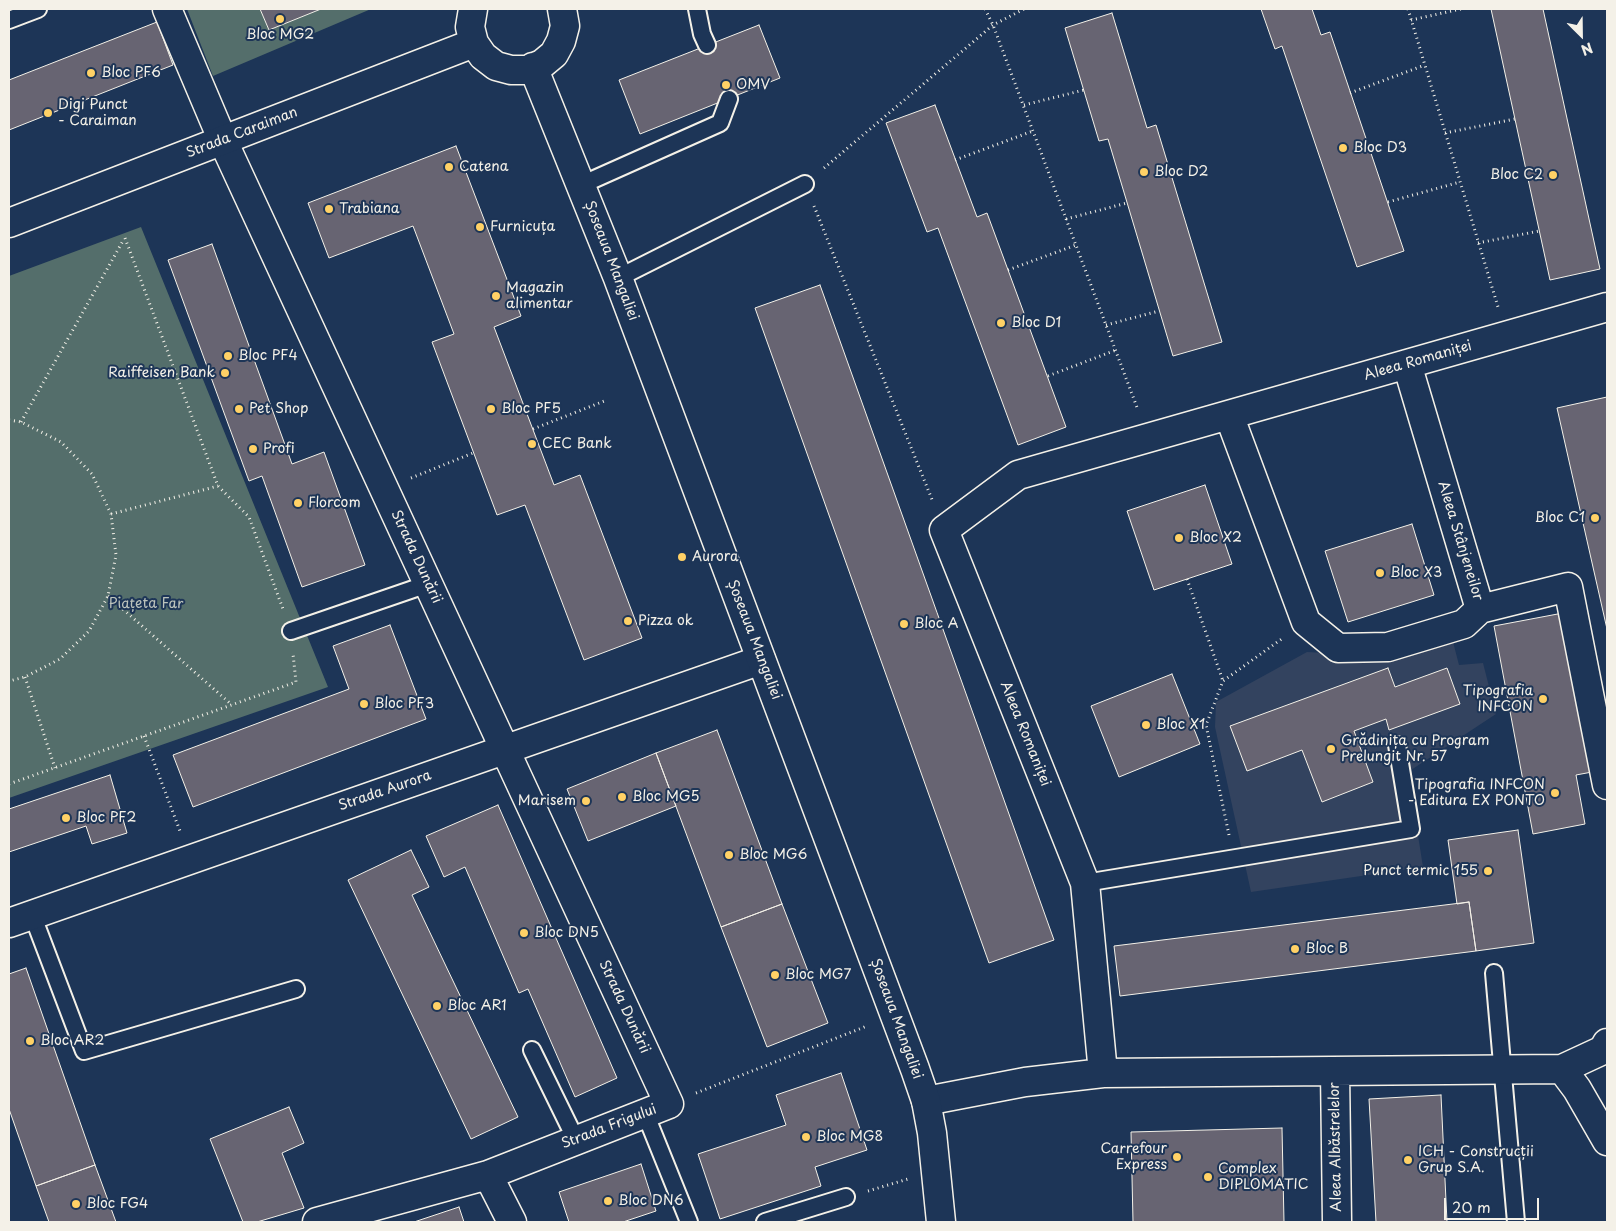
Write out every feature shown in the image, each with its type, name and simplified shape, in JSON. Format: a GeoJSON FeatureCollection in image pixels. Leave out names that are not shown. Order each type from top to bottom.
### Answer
{"type":"FeatureCollection","features":[{"type":"Feature","properties":{"kind":"street","name":"Strada Dunării"},"geometry":{"type":"LineString","coordinates":[[167,9],[223,141],[505,749],[657,1109]]}},
{"type":"Feature","properties":{"kind":"street"},"geometry":{"type":"LineString","coordinates":[[473,9],[470,27],[474,43],[483,56],[496,66],[511,70],[527,70],[542,64],[554,54],[561,41],[565,26],[562,9]]}},
{"type":"Feature","properties":{"kind":"street","name":"Strada Caraiman"},"geometry":{"type":"LineString","coordinates":[[9,223],[474,43]]}},
{"type":"Feature","properties":{"kind":"street","name":"Șoseaua Mangaliei"},"geometry":{"type":"LineString","coordinates":[[533,67],[618,278],[896,1015],[926,1102],[937,1171],[941,1222]]}},
{"type":"Feature","properties":{"kind":"street","name":"Aleea Romaniței"},"geometry":{"type":"LineString","coordinates":[[1103,1073],[1084,883],[944,530],[1018,475],[1607,307]]}},
{"type":"Feature","properties":{"kind":"street","name":"Aleea Stânjeneilor"},"geometry":{"type":"LineString","coordinates":[[1407,364],[1480,609],[1568,587],[1607,785]]}},
{"type":"Feature","properties":{"kind":"street"},"geometry":{"type":"LineString","coordinates":[[1229,415],[1306,622],[1338,648],[1388,647],[1464,624],[1480,609]]}},
{"type":"Feature","properties":{"kind":"street","name":"Strada Aurora"},"geometry":{"type":"LineString","coordinates":[[21,919],[761,660]]}},
{"type":"Feature","properties":{"kind":"street"},"geometry":{"type":"LineString","coordinates":[[926,1102],[1025,1082],[1103,1073],[1562,1069],[1603,1050],[1607,1043]]}},
{"type":"Feature","properties":{"kind":"street"},"geometry":{"type":"LineString","coordinates":[[1562,1069],[1577,1089],[1607,1141]]}},
{"type":"Feature","properties":{"kind":"street","name":"Aleea Albăstrelelor"},"geometry":{"type":"LineString","coordinates":[[1335,1071],[1337,1222]]}},
{"type":"Feature","properties":{"kind":"street","name":"Strada Frigului"},"geometry":{"type":"LineString","coordinates":[[317,1222],[488,1175],[657,1109]]}},
{"type":"Feature","properties":{"kind":"street"},"geometry":{"type":"LineString","coordinates":[[488,1175],[512,1222]]}},
{"type":"Feature","properties":{"kind":"lane"},"geometry":{"type":"LineString","coordinates":[[9,20],[38,9]]}},
{"type":"Feature","properties":{"kind":"lane"},"geometry":{"type":"LineString","coordinates":[[698,9],[702,34],[707,45]]}},
{"type":"Feature","properties":{"kind":"lane"},"geometry":{"type":"LineString","coordinates":[[581,185],[720,123],[729,99]]}},
{"type":"Feature","properties":{"kind":"lane"},"geometry":{"type":"LineString","coordinates":[[618,278],[805,184]]}},
{"type":"Feature","properties":{"kind":"lane"},"geometry":{"type":"LineString","coordinates":[[291,631],[428,584]]}},
{"type":"Feature","properties":{"kind":"lane"},"geometry":{"type":"LineString","coordinates":[[1084,883],[1411,829],[1397,745]]}},
{"type":"Feature","properties":{"kind":"lane"},"geometry":{"type":"LineString","coordinates":[[21,919],[84,1051],[296,990]]}},
{"type":"Feature","properties":{"kind":"lane"},"geometry":{"type":"LineString","coordinates":[[1494,972],[1516,1222]]}},
{"type":"Feature","properties":{"kind":"lane"},"geometry":{"type":"LineString","coordinates":[[532,1050],[576,1140]]}},
{"type":"Feature","properties":{"kind":"lane"},"geometry":{"type":"LineString","coordinates":[[657,1109],[689,1222]]}},
{"type":"Feature","properties":{"kind":"lane"},"geometry":{"type":"LineString","coordinates":[[765,1222],[846,1197]]}},
{"type":"Feature","properties":{"kind":"path"},"geometry":{"type":"LineString","coordinates":[[986,9],[994,25],[1148,438]]}},
{"type":"Feature","properties":{"kind":"path"},"geometry":{"type":"LineString","coordinates":[[944,530],[805,184],[994,25],[1024,9]]}},
{"type":"Feature","properties":{"kind":"path"},"geometry":{"type":"LineString","coordinates":[[1408,9],[1506,336]]}},
{"type":"Feature","properties":{"kind":"path"},"geometry":{"type":"LineString","coordinates":[[1411,20],[1461,9]]}},
{"type":"Feature","properties":{"kind":"path"},"geometry":{"type":"LineString","coordinates":[[1350,93],[1425,64]]}},
{"type":"Feature","properties":{"kind":"path"},"geometry":{"type":"LineString","coordinates":[[1024,105],[1084,90]]}},
{"type":"Feature","properties":{"kind":"path"},"geometry":{"type":"LineString","coordinates":[[1445,134],[1515,120]]}},
{"type":"Feature","properties":{"kind":"path"},"geometry":{"type":"LineString","coordinates":[[955,160],[1033,131]]}},
{"type":"Feature","properties":{"kind":"path"},"geometry":{"type":"LineString","coordinates":[[1388,202],[1460,182]]}},
{"type":"Feature","properties":{"kind":"path"},"geometry":{"type":"LineString","coordinates":[[1066,219],[1127,204]]}},
{"type":"Feature","properties":{"kind":"path"},"geometry":{"type":"LineString","coordinates":[[1478,244],[1539,231]]}},
{"type":"Feature","properties":{"kind":"path"},"geometry":{"type":"LineString","coordinates":[[9,784],[296,682],[291,631],[249,517],[218,486],[125,238],[21,422]]}},
{"type":"Feature","properties":{"kind":"path"},"geometry":{"type":"LineString","coordinates":[[1008,270],[1076,245]]}},
{"type":"Feature","properties":{"kind":"path"},"geometry":{"type":"LineString","coordinates":[[1106,325],[1159,311]]}},
{"type":"Feature","properties":{"kind":"path"},"geometry":{"type":"LineString","coordinates":[[1048,376],[1116,350]]}},
{"type":"Feature","properties":{"kind":"path"},"geometry":{"type":"LineString","coordinates":[[533,429],[607,400]]}},
{"type":"Feature","properties":{"kind":"path"},"geometry":{"type":"LineString","coordinates":[[9,420],[21,422],[61,442],[92,474],[111,514],[116,555],[108,596],[89,631],[60,658],[25,678],[9,681]]}},
{"type":"Feature","properties":{"kind":"path"},"geometry":{"type":"LineString","coordinates":[[384,489],[473,453]]}},
{"type":"Feature","properties":{"kind":"path"},"geometry":{"type":"LineString","coordinates":[[111,514],[218,486]]}},
{"type":"Feature","properties":{"kind":"path"},"geometry":{"type":"LineString","coordinates":[[1187,579],[1223,680]]}},
{"type":"Feature","properties":{"kind":"path"},"geometry":{"type":"LineString","coordinates":[[108,596],[232,705]]}},
{"type":"Feature","properties":{"kind":"path"},"geometry":{"type":"LineString","coordinates":[[1234,858],[1206,725],[1223,680],[1306,622]]}},
{"type":"Feature","properties":{"kind":"path"},"geometry":{"type":"LineString","coordinates":[[25,678],[55,768]]}},
{"type":"Feature","properties":{"kind":"path"},"geometry":{"type":"LineString","coordinates":[[144,736],[191,859]]}},
{"type":"Feature","properties":{"kind":"path","name":"Strada Frigului"},"geometry":{"type":"LineString","coordinates":[[657,1109],[896,1015]]}},
{"type":"Feature","properties":{"kind":"path"},"geometry":{"type":"LineString","coordinates":[[846,1197],[937,1171]]}},
{"type":"Feature","properties":{"kind":"shaded area","name":"Grădinița cu Program Prelungit Nr. 57"},"geometry":{"type":"Polygon","coordinates":[[[1452,638],[1459,665],[1483,663],[1496,714],[1408,772],[1423,867],[1251,892],[1215,727],[1216,702],[1307,652],[1396,657],[1452,638]]]}},
{"type":"Feature","properties":{"kind":"green space"},"geometry":{"type":"Polygon","coordinates":[[[187,9],[260,9],[269,30],[321,9],[371,9],[213,76],[187,9]]]}},
{"type":"Feature","properties":{"kind":"green space","name":"Piațeta Far"},"geometry":{"type":"Polygon","coordinates":[[[141,227],[328,687],[9,798],[9,276],[141,227]]]}},
{"type":"Feature","properties":{"kind":"building","name":"Bloc MG2"},"geometry":{"type":"Polygon","coordinates":[[[260,9],[321,9],[269,30],[260,9]]]}},
{"type":"Feature","properties":{"kind":"building","name":"Bloc D3"},"geometry":{"type":"Polygon","coordinates":[[[1261,9],[1312,9],[1321,35],[1330,32],[1404,251],[1357,267],[1282,46],[1275,49],[1261,9]]]}},
{"type":"Feature","properties":{"kind":"building","name":"Bloc C2"},"geometry":{"type":"Polygon","coordinates":[[[1491,9],[1543,9],[1600,269],[1550,280],[1491,9]]]}},
{"type":"Feature","properties":{"kind":"building","name":"Bloc D2"},"geometry":{"type":"Polygon","coordinates":[[[1112,13],[1147,128],[1156,125],[1222,342],[1173,356],[1108,139],[1099,141],[1065,28],[1112,13]]]}},
{"type":"Feature","properties":{"kind":"building","name":"Bloc PF6"},"geometry":{"type":"Polygon","coordinates":[[[157,22],[173,65],[9,130],[9,80],[157,22]]]}},
{"type":"Feature","properties":{"kind":"building"},"geometry":{"type":"Polygon","coordinates":[[[759,25],[780,78],[640,134],[619,80],[759,25]]]}},
{"type":"Feature","properties":{"kind":"building","name":"Bloc D1"},"geometry":{"type":"Polygon","coordinates":[[[935,105],[977,217],[987,213],[1066,427],[1018,445],[938,228],[927,232],[886,123],[935,105]]]}},
{"type":"Feature","properties":{"kind":"building","name":"Bloc PF5"},"geometry":{"type":"Polygon","coordinates":[[[456,146],[521,316],[494,327],[554,485],[580,475],[642,638],[584,660],[525,505],[497,515],[432,342],[454,334],[413,226],[329,258],[308,203],[456,146]]]}},
{"type":"Feature","properties":{"kind":"building","name":"Bloc PF4"},"geometry":{"type":"Polygon","coordinates":[[[212,244],[292,464],[324,452],[365,565],[302,587],[262,476],[249,481],[168,260],[212,244]]]}},
{"type":"Feature","properties":{"kind":"building","name":"Bloc A"},"geometry":{"type":"Polygon","coordinates":[[[820,285],[1054,940],[989,963],[755,308],[820,285]]]}},
{"type":"Feature","properties":{"kind":"building","name":"Bloc C1"},"geometry":{"type":"Polygon","coordinates":[[[1607,397],[1607,629],[1557,408],[1607,397]]]}},
{"type":"Feature","properties":{"kind":"building","name":"Bloc X2"},"geometry":{"type":"Polygon","coordinates":[[[1205,485],[1232,564],[1154,590],[1127,511],[1205,485]]]}},
{"type":"Feature","properties":{"kind":"building","name":"Bloc X3"},"geometry":{"type":"Polygon","coordinates":[[[1412,524],[1434,595],[1348,622],[1325,551],[1412,524]]]}},
{"type":"Feature","properties":{"kind":"building","name":"Tipografia INFCON"},"geometry":{"type":"Polygon","coordinates":[[[1563,613],[1592,772],[1576,775],[1585,824],[1533,834],[1494,626],[1563,613]]]}},
{"type":"Feature","properties":{"kind":"building","name":"Bloc PF3"},"geometry":{"type":"Polygon","coordinates":[[[390,625],[426,719],[193,807],[173,755],[349,689],[333,646],[390,625]]]}},
{"type":"Feature","properties":{"kind":"building"},"geometry":{"type":"Polygon","coordinates":[[[1388,668],[1395,687],[1447,668],[1460,704],[1389,730],[1386,719],[1354,731],[1373,782],[1322,802],[1302,750],[1247,771],[1230,726],[1388,668]]]}},
{"type":"Feature","properties":{"kind":"building","name":"Bloc X1"},"geometry":{"type":"Polygon","coordinates":[[[1172,674],[1200,744],[1119,777],[1091,706],[1172,674]]]}},
{"type":"Feature","properties":{"kind":"building","name":"Bloc MG6"},"geometry":{"type":"Polygon","coordinates":[[[717,730],[782,904],[721,927],[656,753],[717,730]]]}},
{"type":"Feature","properties":{"kind":"building","name":"Bloc MG5"},"geometry":{"type":"Polygon","coordinates":[[[656,753],[676,806],[588,841],[567,789],[656,753]]]}},
{"type":"Feature","properties":{"kind":"building","name":"Bloc PF2"},"geometry":{"type":"Polygon","coordinates":[[[110,775],[127,833],[92,844],[86,826],[9,852],[9,809],[110,775]]]}},
{"type":"Feature","properties":{"kind":"building","name":"Bloc DN5"},"geometry":{"type":"Polygon","coordinates":[[[498,805],[617,1078],[575,1097],[528,989],[519,993],[465,867],[444,877],[426,836],[498,805]]]}},
{"type":"Feature","properties":{"kind":"building","name":"Punct termic 155"},"geometry":{"type":"Polygon","coordinates":[[[1518,830],[1534,943],[1476,951],[1469,902],[1457,904],[1448,840],[1518,830]]]}},
{"type":"Feature","properties":{"kind":"building","name":"Bloc AR1"},"geometry":{"type":"Polygon","coordinates":[[[411,850],[429,887],[412,895],[518,1117],[471,1139],[348,880],[411,850]]]}},
{"type":"Feature","properties":{"kind":"building","name":"Bloc B"},"geometry":{"type":"Polygon","coordinates":[[[1469,902],[1476,951],[1120,996],[1114,946],[1469,902]]]}},
{"type":"Feature","properties":{"kind":"building","name":"Bloc MG7"},"geometry":{"type":"Polygon","coordinates":[[[782,904],[828,1023],[767,1047],[721,927],[782,904]]]}},
{"type":"Feature","properties":{"kind":"building","name":"Bloc AR2"},"geometry":{"type":"Polygon","coordinates":[[[26,968],[95,1165],[36,1186],[9,1109],[9,974],[26,968]]]}},
{"type":"Feature","properties":{"kind":"building","name":"Bloc MG8"},"geometry":{"type":"Polygon","coordinates":[[[841,1073],[867,1150],[815,1167],[821,1186],[720,1219],[698,1154],[786,1125],[776,1095],[841,1073]]]}},
{"type":"Feature","properties":{"kind":"building","name":"ICH - Construcții Grup S.A."},"geometry":{"type":"Polygon","coordinates":[[[1441,1095],[1447,1222],[1376,1222],[1369,1099],[1441,1095]]]}},
{"type":"Feature","properties":{"kind":"building"},"geometry":{"type":"Polygon","coordinates":[[[289,1107],[304,1143],[282,1153],[304,1208],[257,1222],[243,1222],[210,1139],[289,1107]]]}},
{"type":"Feature","properties":{"kind":"building","name":"Complex DIPLOMATIC"},"geometry":{"type":"Polygon","coordinates":[[[1282,1128],[1284,1222],[1133,1222],[1131,1132],[1282,1128]]]}},
{"type":"Feature","properties":{"kind":"building","name":"Bloc DN6"},"geometry":{"type":"Polygon","coordinates":[[[641,1164],[656,1211],[623,1222],[569,1222],[559,1192],[641,1164]]]}},
{"type":"Feature","properties":{"kind":"building","name":"Bloc FG4"},"geometry":{"type":"Polygon","coordinates":[[[95,1165],[116,1222],[49,1222],[36,1186],[95,1165]]]}},
{"type":"Feature","properties":{"kind":"building"},"geometry":{"type":"Polygon","coordinates":[[[459,1207],[464,1222],[414,1222],[459,1207]]]}},
{"type":"Feature","properties":{"kind":"place","name":"Bloc MG2"},"geometry":{"type":"Point","coordinates":[280,19]}},
{"type":"Feature","properties":{"kind":"place","name":"Bloc PF6"},"geometry":{"type":"Point","coordinates":[91,73]}},
{"type":"Feature","properties":{"kind":"place","name":"OMV"},"geometry":{"type":"Point","coordinates":[726,85]}},
{"type":"Feature","properties":{"kind":"place","name":"Digi Punct - Caraiman"},"geometry":{"type":"Point","coordinates":[48,113]}},
{"type":"Feature","properties":{"kind":"place","name":"Bloc D3"},"geometry":{"type":"Point","coordinates":[1343,148]}},
{"type":"Feature","properties":{"kind":"place","name":"Catena"},"geometry":{"type":"Point","coordinates":[449,167]}},
{"type":"Feature","properties":{"kind":"place","name":"Bloc D2"},"geometry":{"type":"Point","coordinates":[1144,172]}},
{"type":"Feature","properties":{"kind":"place","name":"Bloc C2"},"geometry":{"type":"Point","coordinates":[1553,175]}},
{"type":"Feature","properties":{"kind":"place","name":"Trabiana"},"geometry":{"type":"Point","coordinates":[329,209]}},
{"type":"Feature","properties":{"kind":"place","name":"Furnicuța"},"geometry":{"type":"Point","coordinates":[480,227]}},
{"type":"Feature","properties":{"kind":"place","name":"Magazin alimentar"},"geometry":{"type":"Point","coordinates":[496,296]}},
{"type":"Feature","properties":{"kind":"place","name":"Bloc D1"},"geometry":{"type":"Point","coordinates":[1001,323]}},
{"type":"Feature","properties":{"kind":"place","name":"Bloc PF4"},"geometry":{"type":"Point","coordinates":[228,356]}},
{"type":"Feature","properties":{"kind":"place","name":"Raiffeisen Bank"},"geometry":{"type":"Point","coordinates":[225,373]}},
{"type":"Feature","properties":{"kind":"place","name":"Pet Shop"},"geometry":{"type":"Point","coordinates":[239,409]}},
{"type":"Feature","properties":{"kind":"place","name":"Bloc PF5"},"geometry":{"type":"Point","coordinates":[491,409]}},
{"type":"Feature","properties":{"kind":"place","name":"CEC Bank"},"geometry":{"type":"Point","coordinates":[532,444]}},
{"type":"Feature","properties":{"kind":"place","name":"Profi"},"geometry":{"type":"Point","coordinates":[253,449]}},
{"type":"Feature","properties":{"kind":"place","name":"Florcom"},"geometry":{"type":"Point","coordinates":[298,503]}},
{"type":"Feature","properties":{"kind":"place","name":"Bloc C1"},"geometry":{"type":"Point","coordinates":[1595,518]}},
{"type":"Feature","properties":{"kind":"place","name":"Bloc X2"},"geometry":{"type":"Point","coordinates":[1179,538]}},
{"type":"Feature","properties":{"kind":"place","name":"Aurora"},"geometry":{"type":"Point","coordinates":[682,557]}},
{"type":"Feature","properties":{"kind":"place","name":"Bloc X3"},"geometry":{"type":"Point","coordinates":[1380,573]}},
{"type":"Feature","properties":{"kind":"place","name":"Pizza ok"},"geometry":{"type":"Point","coordinates":[628,621]}},
{"type":"Feature","properties":{"kind":"place","name":"Bloc A"},"geometry":{"type":"Point","coordinates":[904,624]}},
{"type":"Feature","properties":{"kind":"place","name":"Tipografia INFCON"},"geometry":{"type":"Point","coordinates":[1543,699]}},
{"type":"Feature","properties":{"kind":"place","name":"Bloc PF3"},"geometry":{"type":"Point","coordinates":[364,704]}},
{"type":"Feature","properties":{"kind":"place","name":"Bloc X1"},"geometry":{"type":"Point","coordinates":[1146,725]}},
{"type":"Feature","properties":{"kind":"place","name":"Grădinița cu Program Prelungit Nr. 57"},"geometry":{"type":"Point","coordinates":[1331,749]}},
{"type":"Feature","properties":{"kind":"place","name":"Tipografia INFCON - Editura EX PONTO"},"geometry":{"type":"Point","coordinates":[1555,793]}},
{"type":"Feature","properties":{"kind":"place","name":"Bloc MG5"},"geometry":{"type":"Point","coordinates":[622,797]}},
{"type":"Feature","properties":{"kind":"place","name":"Marisem"},"geometry":{"type":"Point","coordinates":[586,801]}},
{"type":"Feature","properties":{"kind":"place","name":"Bloc PF2"},"geometry":{"type":"Point","coordinates":[66,818]}},
{"type":"Feature","properties":{"kind":"place","name":"Bloc MG6"},"geometry":{"type":"Point","coordinates":[729,855]}},
{"type":"Feature","properties":{"kind":"place","name":"Punct termic 155"},"geometry":{"type":"Point","coordinates":[1488,871]}},
{"type":"Feature","properties":{"kind":"place","name":"Bloc DN5"},"geometry":{"type":"Point","coordinates":[524,933]}},
{"type":"Feature","properties":{"kind":"place","name":"Bloc B"},"geometry":{"type":"Point","coordinates":[1295,949]}},
{"type":"Feature","properties":{"kind":"place","name":"Bloc MG7"},"geometry":{"type":"Point","coordinates":[775,975]}},
{"type":"Feature","properties":{"kind":"place","name":"Bloc AR1"},"geometry":{"type":"Point","coordinates":[437,1006]}},
{"type":"Feature","properties":{"kind":"place","name":"Bloc AR2"},"geometry":{"type":"Point","coordinates":[30,1041]}},
{"type":"Feature","properties":{"kind":"place","name":"Bloc MG8"},"geometry":{"type":"Point","coordinates":[806,1137]}},
{"type":"Feature","properties":{"kind":"place","name":"Carrefour Express"},"geometry":{"type":"Point","coordinates":[1177,1157]}},
{"type":"Feature","properties":{"kind":"place","name":"ICH - Construcții Grup S.A."},"geometry":{"type":"Point","coordinates":[1408,1160]}},
{"type":"Feature","properties":{"kind":"place","name":"Complex DIPLOMATIC"},"geometry":{"type":"Point","coordinates":[1208,1177]}},
{"type":"Feature","properties":{"kind":"place","name":"Bloc DN6"},"geometry":{"type":"Point","coordinates":[608,1201]}},
{"type":"Feature","properties":{"kind":"place","name":"Bloc FG4"},"geometry":{"type":"Point","coordinates":[76,1204]}}]}
